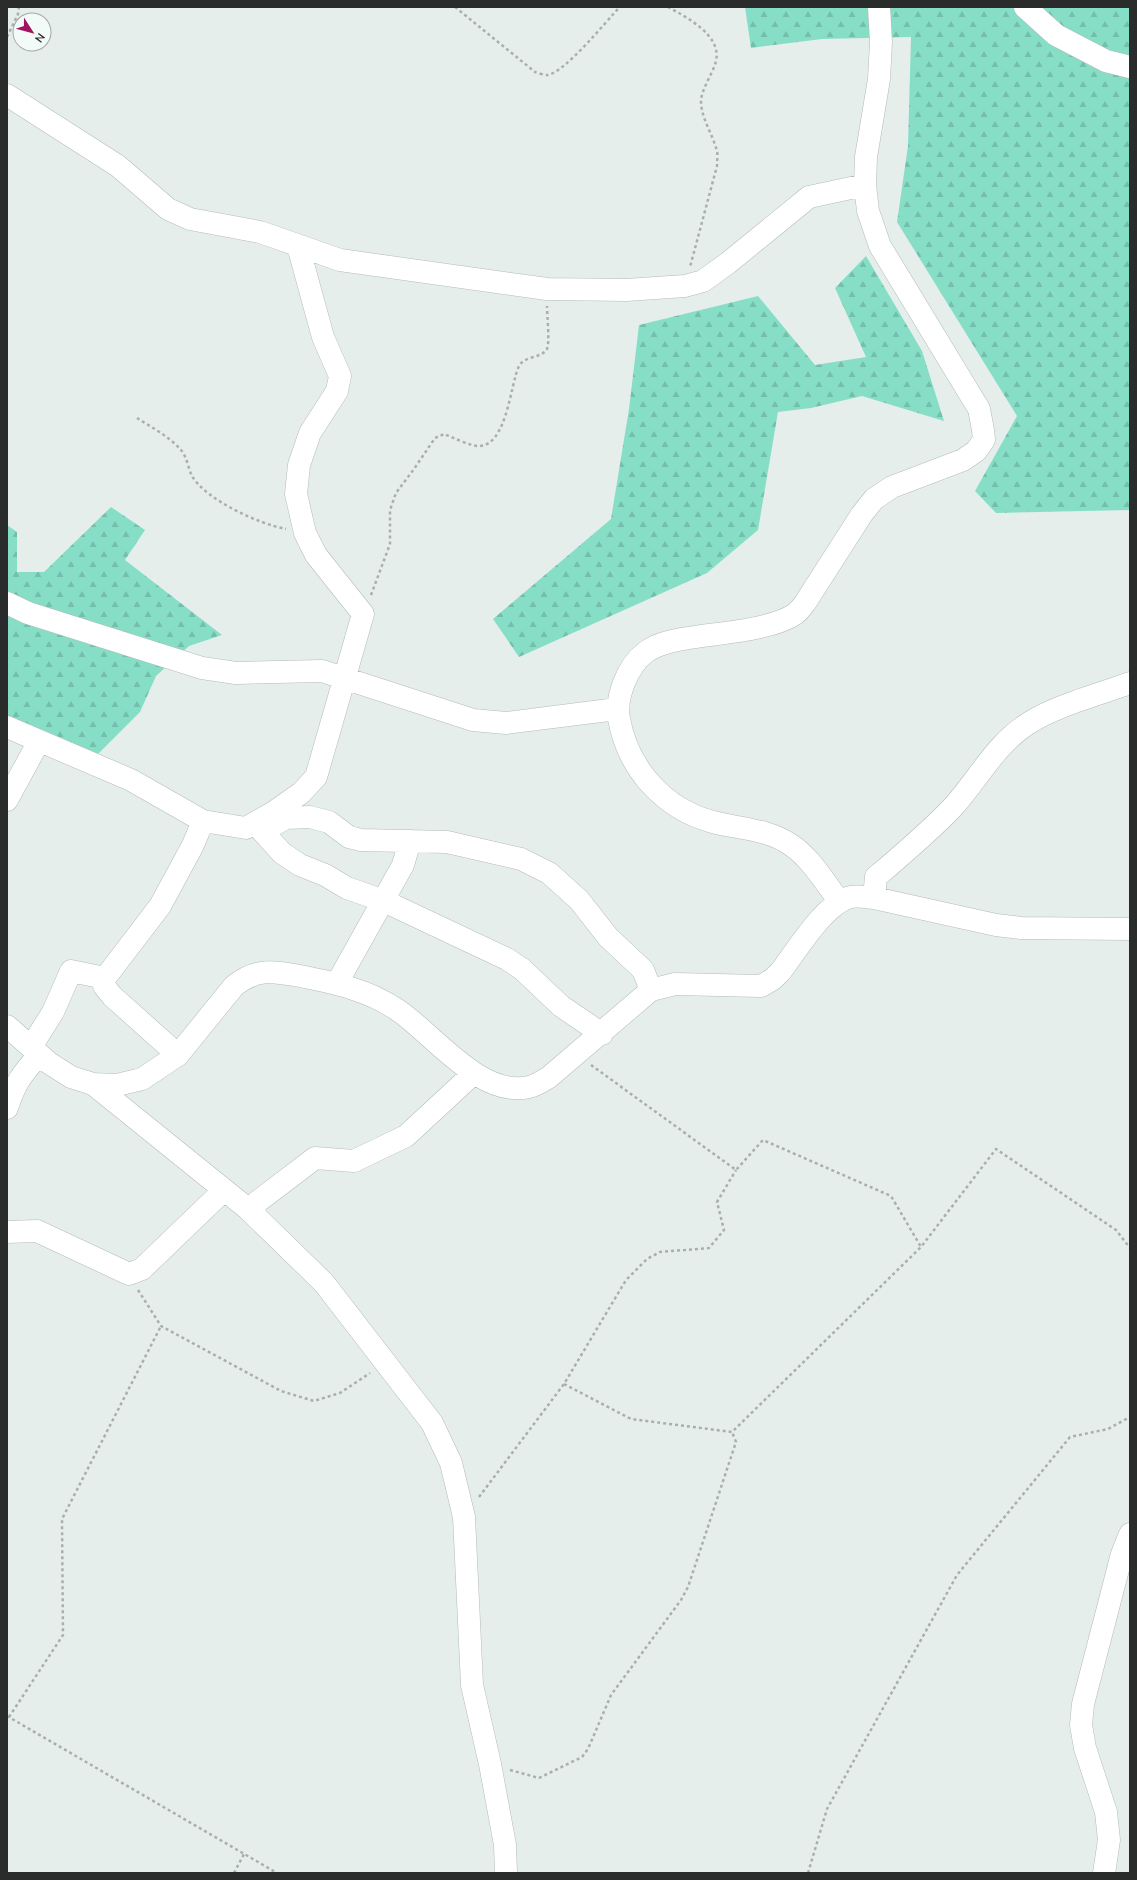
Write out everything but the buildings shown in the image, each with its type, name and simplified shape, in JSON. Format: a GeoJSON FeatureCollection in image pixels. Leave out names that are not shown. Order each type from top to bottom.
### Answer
{"type":"FeatureCollection","features":[{"type":"Feature","properties":{"kind":"street"},"geometry":{"type":"LineString","coordinates":[[840,902],[804,856],[792,845],[780,838],[762,831],[700,818],[663,797],[649,784],[635,765],[621,731],[617,709],[622,685],[635,665],[646,652],[663,644],[681,639],[756,627],[782,621],[795,614],[805,604],[862,514],[874,499],[892,487],[903,482],[963,460],[976,451],[984,440],[984,430],[979,409],[880,246],[868,211],[865,185],[866,157],[879,79],[881,42],[879,7]]}},
{"type":"Feature","properties":{"kind":"street"},"geometry":{"type":"LineString","coordinates":[[1026,7],[1056,35],[1106,61],[1130,67]]}},
{"type":"Feature","properties":{"kind":"street"},"geometry":{"type":"LineString","coordinates":[[7,95],[118,166],[168,209],[190,220],[260,232],[340,260],[547,289],[626,290],[685,286],[703,281],[728,263],[809,197],[865,185]]}},
{"type":"Feature","properties":{"kind":"street"},"geometry":{"type":"LineString","coordinates":[[254,829],[274,812],[301,793],[316,777],[346,678],[363,614],[316,555],[305,533],[296,494],[299,465],[310,433],[337,390],[340,376],[323,336],[298,246]]}},
{"type":"Feature","properties":{"kind":"street"},"geometry":{"type":"LineString","coordinates":[[7,603],[28,613],[202,668],[236,673],[322,671],[473,720],[506,722],[617,709]]}},
{"type":"Feature","properties":{"kind":"street"},"geometry":{"type":"LineString","coordinates":[[874,898],[876,877],[923,837],[953,807],[992,756],[1009,738],[1029,723],[1048,713],[1130,683]]}},
{"type":"Feature","properties":{"kind":"street"},"geometry":{"type":"LineString","coordinates":[[7,727],[131,780],[203,820],[254,829],[286,818],[310,817],[329,822],[349,837],[362,840],[447,842],[521,859],[549,873],[579,900],[608,937],[643,970],[651,990]]}},
{"type":"Feature","properties":{"kind":"street"},"geometry":{"type":"LineString","coordinates":[[7,800],[39,741]]}},
{"type":"Feature","properties":{"kind":"street"},"geometry":{"type":"LineString","coordinates":[[178,1056],[112,996],[104,986],[105,978],[160,906],[193,845],[203,820]]}},
{"type":"Feature","properties":{"kind":"street"},"geometry":{"type":"LineString","coordinates":[[254,829],[282,853],[300,865],[326,875],[347,888],[384,901],[506,959],[522,969],[561,1006],[602,1034]]}},
{"type":"Feature","properties":{"kind":"street"},"geometry":{"type":"LineString","coordinates":[[337,983],[403,865],[410,841]]}},
{"type":"Feature","properties":{"kind":"street"},"geometry":{"type":"LineString","coordinates":[[7,1026],[48,1063],[71,1077],[93,1084],[116,1085],[142,1079],[178,1056],[234,986],[245,977],[259,972],[279,972],[337,983],[362,991],[399,1011],[474,1073],[491,1083],[514,1088],[530,1087],[548,1078],[577,1055],[651,990],[675,984],[761,986],[773,979],[825,913],[847,898],[860,896],[874,898],[996,925],[1021,928],[1130,929]]}},
{"type":"Feature","properties":{"kind":"street"},"geometry":{"type":"LineString","coordinates":[[7,1108],[14,1088],[35,1051],[71,971],[105,978]]}},
{"type":"Feature","properties":{"kind":"street"},"geometry":{"type":"LineString","coordinates":[[248,1209],[315,1158],[354,1161],[406,1136],[474,1073]]}},
{"type":"Feature","properties":{"kind":"street"},"geometry":{"type":"LineString","coordinates":[[93,1084],[223,1191],[248,1209],[324,1283],[432,1423],[450,1463],[464,1517],[472,1685],[490,1764],[505,1846],[506,1873]]}},
{"type":"Feature","properties":{"kind":"street"},"geometry":{"type":"LineString","coordinates":[[7,1232],[37,1231],[128,1274],[142,1270],[223,1191]]}},
{"type":"Feature","properties":{"kind":"street"},"geometry":{"type":"LineString","coordinates":[[1104,1873],[1109,1840],[1106,1812],[1084,1748],[1081,1725],[1083,1704],[1122,1554],[1130,1534]]}},
{"type":"Feature","properties":{"kind":"path"},"geometry":{"type":"LineString","coordinates":[[7,38],[18,14],[19,7]]}},
{"type":"Feature","properties":{"kind":"path"},"geometry":{"type":"LineString","coordinates":[[455,7],[535,72],[547,75],[560,69],[620,7]]}},
{"type":"Feature","properties":{"kind":"path"},"geometry":{"type":"LineString","coordinates":[[668,7],[689,19],[708,35],[716,50],[716,60],[701,101],[717,152],[716,166],[685,286]]}},
{"type":"Feature","properties":{"kind":"path"},"geometry":{"type":"LineString","coordinates":[[363,614],[390,544],[390,510],[396,493],[435,438],[444,434],[478,446],[487,444],[497,435],[510,403],[520,366],[524,360],[543,353],[548,347],[547,289]]}},
{"type":"Feature","properties":{"kind":"path"},"geometry":{"type":"LineString","coordinates":[[137,418],[174,443],[182,451],[192,476],[205,491],[238,512],[283,528],[305,533]]}},
{"type":"Feature","properties":{"kind":"path"},"geometry":{"type":"LineString","coordinates":[[577,1055],[736,1170]]}},
{"type":"Feature","properties":{"kind":"path"},"geometry":{"type":"LineString","coordinates":[[464,1517],[564,1384],[626,1280],[647,1259],[660,1252],[709,1248],[724,1230],[717,1202],[736,1170],[763,1140],[891,1196],[921,1247]]}},
{"type":"Feature","properties":{"kind":"path"},"geometry":{"type":"LineString","coordinates":[[732,1432],[921,1247],[996,1149],[1116,1230],[1130,1248]]}},
{"type":"Feature","properties":{"kind":"path"},"geometry":{"type":"LineString","coordinates":[[128,1274],[161,1326],[281,1391],[314,1401],[340,1393],[386,1363]]}},
{"type":"Feature","properties":{"kind":"path"},"geometry":{"type":"LineString","coordinates":[[161,1326],[62,1519],[63,1636],[8,1717],[277,1873]]}},
{"type":"Feature","properties":{"kind":"path"},"geometry":{"type":"LineString","coordinates":[[564,1384],[631,1419],[732,1432]]}},
{"type":"Feature","properties":{"kind":"path"},"geometry":{"type":"LineString","coordinates":[[808,1873],[827,1809],[957,1575],[1070,1437],[1108,1429],[1130,1417]]}},
{"type":"Feature","properties":{"kind":"path"},"geometry":{"type":"LineString","coordinates":[[490,1764],[539,1778],[582,1757],[588,1749],[610,1695],[681,1600],[688,1587],[736,1442],[732,1432]]}},
{"type":"Feature","properties":{"kind":"path"},"geometry":{"type":"LineString","coordinates":[[234,1873],[244,1854]]}},
{"type":"Feature","properties":{"kind":"green space"},"geometry":{"type":"Polygon","coordinates":[[[745,7],[1130,7],[1130,510],[996,513],[975,491],[1017,416],[897,222],[908,146],[911,37],[822,39],[751,48],[745,7]]]}},
{"type":"Feature","properties":{"kind":"green space"},"geometry":{"type":"Polygon","coordinates":[[[866,256],[922,351],[944,421],[862,396],[811,408],[778,412],[758,530],[707,573],[519,657],[493,619],[611,519],[629,409],[639,325],[758,296],[815,365],[866,357],[835,288],[866,256]]]}},
{"type":"Feature","properties":{"kind":"green space"},"geometry":{"type":"Polygon","coordinates":[[[111,507],[145,530],[125,560],[222,635],[189,646],[156,676],[140,712],[96,756],[7,717],[7,525],[17,532],[17,572],[44,572],[111,507]]]}}]}
